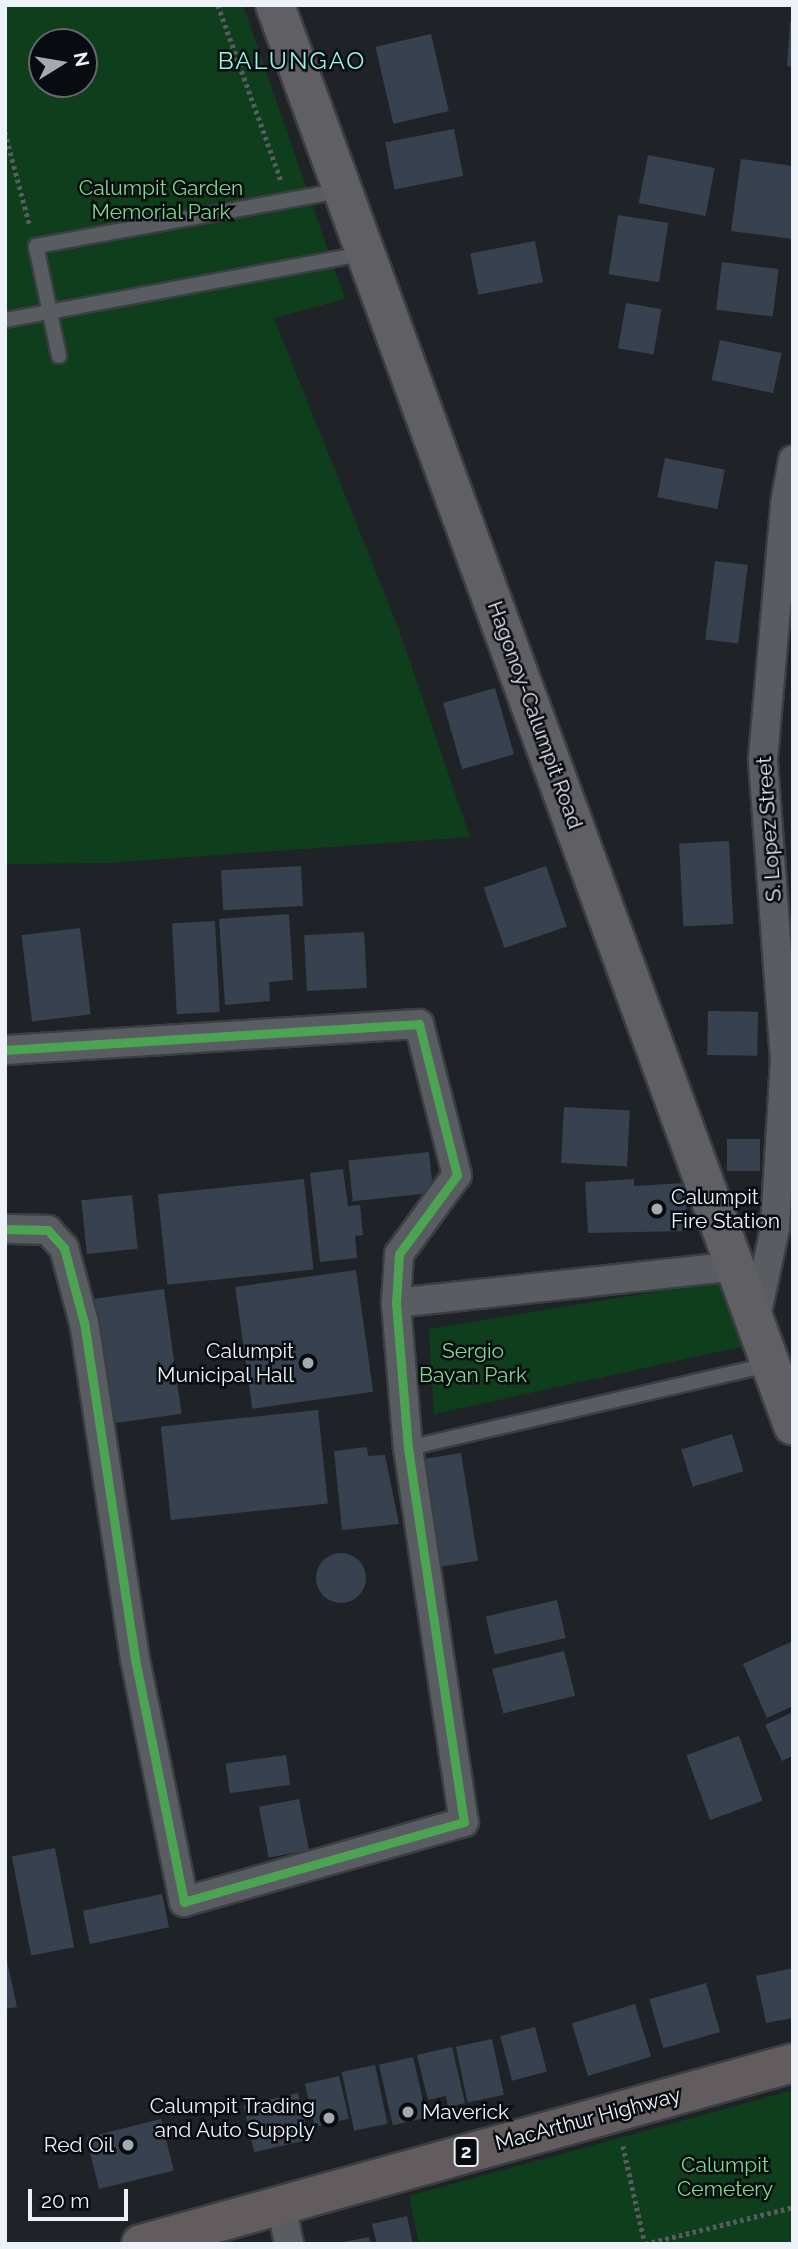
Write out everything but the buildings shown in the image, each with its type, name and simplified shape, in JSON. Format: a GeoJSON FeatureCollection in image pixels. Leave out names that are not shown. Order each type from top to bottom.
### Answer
{"type":"FeatureCollection","features":[{"type":"Feature","properties":{"kind":"highway","name":"MacArthur Highway"},"geometry":{"type":"LineString","coordinates":[[141,2244],[793,2063]]}},
{"type":"Feature","properties":{"kind":"main road","name":"Hagonoy-Calumpit Road"},"geometry":{"type":"LineString","coordinates":[[275,5],[340,191],[675,1093],[734,1266],[791,1420]]}},
{"type":"Feature","properties":{"kind":"street","name":"S. Lopez Street"},"geometry":{"type":"LineString","coordinates":[[755,1322],[775,1228],[785,1061],[762,758],[785,504],[793,460]]}},
{"type":"Feature","properties":{"kind":"street"},"geometry":{"type":"LineString","coordinates":[[5,1050],[419,1024],[457,1175],[399,1254],[396,1303],[408,1448],[464,1822],[184,1902],[135,1659],[84,1323],[64,1248],[48,1230],[5,1229]]}},
{"type":"Feature","properties":{"kind":"street"},"geometry":{"type":"LineString","coordinates":[[396,1303],[734,1266]]}},
{"type":"Feature","properties":{"kind":"street"},"geometry":{"type":"LineString","coordinates":[[281,2203],[289,2244]]}},
{"type":"Feature","properties":{"kind":"lane"},"geometry":{"type":"LineString","coordinates":[[59,356],[36,246],[340,191]]}},
{"type":"Feature","properties":{"kind":"lane"},"geometry":{"type":"LineString","coordinates":[[5,320],[364,254]]}},
{"type":"Feature","properties":{"kind":"lane"},"geometry":{"type":"LineString","coordinates":[[408,1448],[770,1364]]}},
{"type":"Feature","properties":{"kind":"path"},"geometry":{"type":"LineString","coordinates":[[218,5],[288,200]]}},
{"type":"Feature","properties":{"kind":"path"},"geometry":{"type":"LineString","coordinates":[[5,132],[36,246]]}},
{"type":"Feature","properties":{"kind":"path"},"geometry":{"type":"LineString","coordinates":[[613,2111],[645,2244],[793,2207]]}},
{"type":"Feature","properties":{"kind":"green space","name":"Calumpit Garden Memorial Park"},"geometry":{"type":"Polygon","coordinates":[[[5,5],[243,5],[345,299],[274,318],[399,630],[470,837],[107,863],[5,864],[5,5]]]}},
{"type":"Feature","properties":{"kind":"green space","name":"Sergio Bayan Park"},"geometry":{"type":"Polygon","coordinates":[[[721,1281],[745,1346],[434,1414],[429,1329],[721,1281]]]}},
{"type":"Feature","properties":{"kind":"green space","name":"Calumpit Cemetery"},"geometry":{"type":"Polygon","coordinates":[[[793,2090],[793,2244],[419,2244],[409,2196],[793,2090]]]}},
{"type":"Feature","properties":{"kind":"cycle path"},"geometry":{"type":"LineString","coordinates":[[5,1050],[419,1024],[457,1175],[399,1254],[396,1303],[408,1448],[464,1822],[184,1902],[135,1659],[84,1323],[64,1248],[48,1230],[5,1229]]}},
{"type":"Feature","properties":{"kind":"place","name":"Calumpit Fire Station"},"geometry":{"type":"Point","coordinates":[657,1209]}},
{"type":"Feature","properties":{"kind":"place","name":"Calumpit Municipal Hall"},"geometry":{"type":"Point","coordinates":[308,1363]}},
{"type":"Feature","properties":{"kind":"place","name":"Maverick"},"geometry":{"type":"Point","coordinates":[408,2112]}},
{"type":"Feature","properties":{"kind":"place","name":"Calumpit Trading and Auto Supply"},"geometry":{"type":"Point","coordinates":[329,2118]}},
{"type":"Feature","properties":{"kind":"place","name":"Red Oil"},"geometry":{"type":"Point","coordinates":[128,2145]}},
{"type":"Feature","properties":{"kind":"district","name":"BALUNGAO"},"geometry":{"type":"Point","coordinates":[292,61]}}]}
